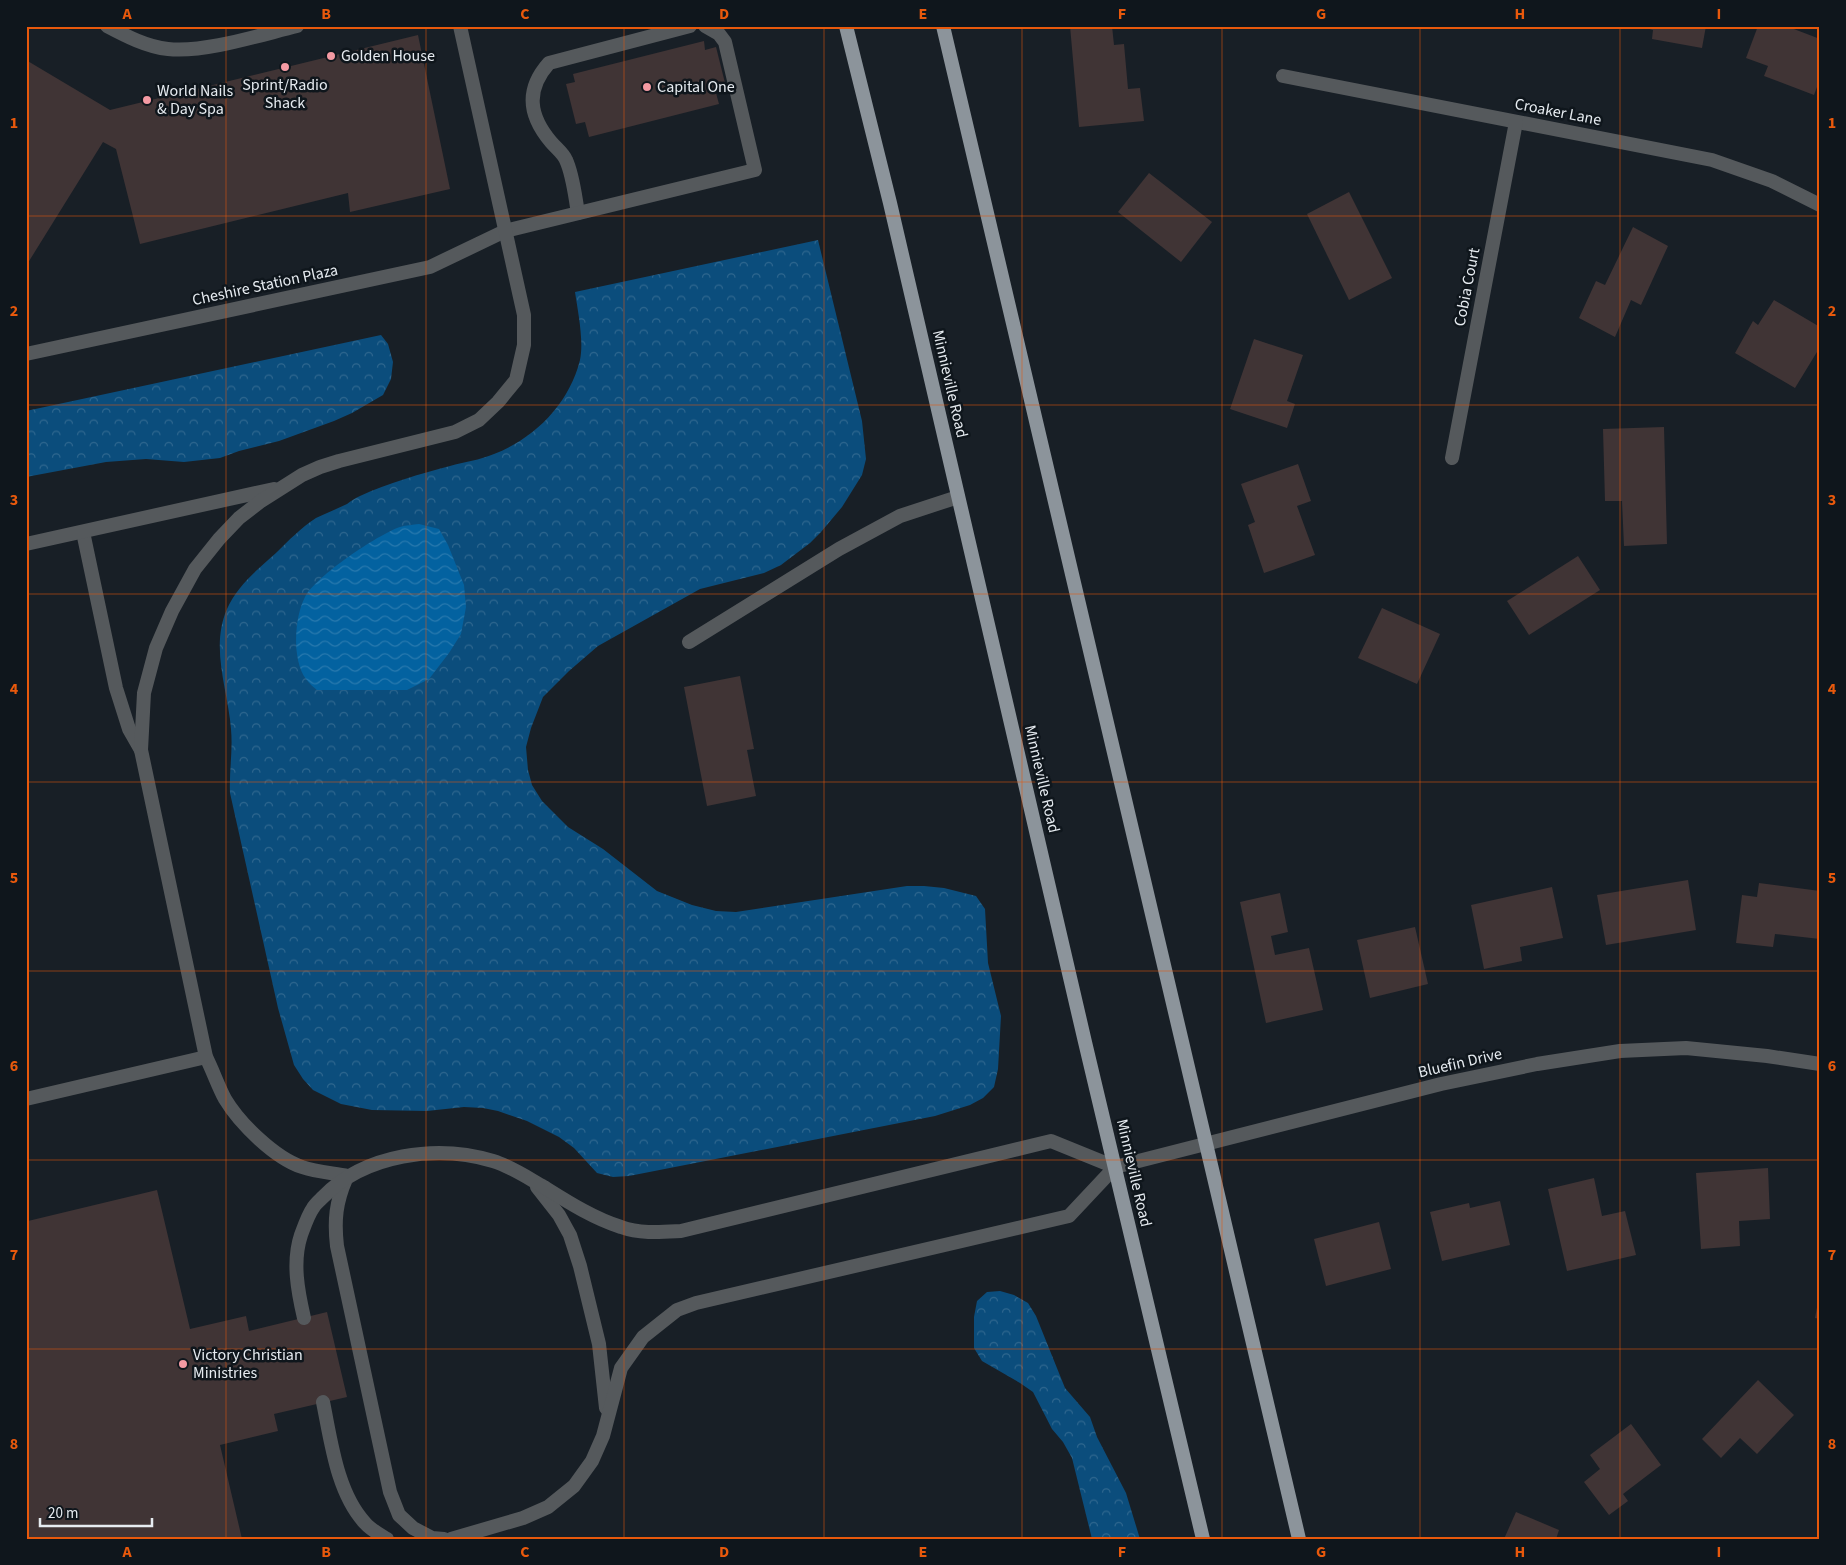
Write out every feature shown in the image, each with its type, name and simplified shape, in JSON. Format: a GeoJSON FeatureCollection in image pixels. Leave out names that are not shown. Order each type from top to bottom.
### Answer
{"type":"FeatureCollection","features":[{"type":"Feature","properties":{"kind":"main road","name":"Minnieville Road"},"geometry":{"type":"LineString","coordinates":[[846,26],[890,203],[1203,1539]]}},
{"type":"Feature","properties":{"kind":"main road"},"geometry":{"type":"LineString","coordinates":[[943,26],[1300,1539]]}},
{"type":"Feature","properties":{"kind":"street"},"geometry":{"type":"LineString","coordinates":[[107,26],[149,45],[167,49],[186,50],[297,26]]}},
{"type":"Feature","properties":{"kind":"street"},"geometry":{"type":"LineString","coordinates":[[348,1176],[302,1167],[268,1147],[243,1122],[225,1099],[206,1057],[141,750],[144,694],[156,648],[181,594],[195,569],[239,518],[261,501],[302,475],[339,461],[455,432],[479,420],[498,402],[516,380],[524,345],[524,315],[460,26]]}},
{"type":"Feature","properties":{"kind":"street"},"geometry":{"type":"LineString","coordinates":[[578,212],[566,158],[543,132],[534,114],[532,97],[535,84],[542,71],[549,63],[690,26]]}},
{"type":"Feature","properties":{"kind":"street","name":"Cheshire Station Plaza"},"geometry":{"type":"LineString","coordinates":[[26,354],[430,267],[505,232],[578,212],[756,170],[725,42],[719,34],[705,26]]}},
{"type":"Feature","properties":{"kind":"street","name":"Croaker Lane"},"geometry":{"type":"LineString","coordinates":[[1283,76],[1712,160],[1772,181],[1820,204]]}},
{"type":"Feature","properties":{"kind":"street","name":"Cobia Court"},"geometry":{"type":"LineString","coordinates":[[1452,458],[1516,122]]}},
{"type":"Feature","properties":{"kind":"street"},"geometry":{"type":"LineString","coordinates":[[26,544],[284,486]]}},
{"type":"Feature","properties":{"kind":"street"},"geometry":{"type":"LineString","coordinates":[[689,642],[839,549],[900,516],[958,498]]}},
{"type":"Feature","properties":{"kind":"street"},"geometry":{"type":"LineString","coordinates":[[83,532],[116,688],[129,729],[141,750]]}},
{"type":"Feature","properties":{"kind":"street","name":"Bluefin Drive"},"geometry":{"type":"LineString","coordinates":[[1115,1167],[1441,1084],[1537,1064],[1620,1051],[1686,1048],[1767,1056],[1820,1064]]}},
{"type":"Feature","properties":{"kind":"street"},"geometry":{"type":"LineString","coordinates":[[26,1099],[206,1057]]}},
{"type":"Feature","properties":{"kind":"street"},"geometry":{"type":"LineString","coordinates":[[304,1318],[298,1293],[297,1266],[300,1237],[313,1208],[331,1189],[348,1176],[383,1160],[442,1152],[494,1161],[530,1179],[580,1209],[622,1228],[657,1232],[681,1230],[1050,1141],[1115,1167],[1069,1216],[696,1303],[677,1310],[643,1337],[621,1368],[603,1436],[592,1461],[574,1486],[548,1507],[523,1518],[452,1539]]}},
{"type":"Feature","properties":{"kind":"street"},"geometry":{"type":"LineString","coordinates":[[348,1176],[339,1195],[334,1224],[390,1492],[399,1514],[413,1528],[432,1538],[444,1539]]}},
{"type":"Feature","properties":{"kind":"street"},"geometry":{"type":"LineString","coordinates":[[530,1179],[559,1215],[570,1235],[580,1266],[599,1344],[604,1378],[606,1406],[603,1436]]}},
{"type":"Feature","properties":{"kind":"street"},"geometry":{"type":"LineString","coordinates":[[322,1402],[338,1473],[350,1500],[364,1523],[374,1532],[387,1539]]}},
{"type":"Feature","properties":{"kind":"green space"},"geometry":{"type":"Polygon","coordinates":[[[818,240],[862,421],[866,459],[862,475],[842,507],[821,532],[781,565],[764,573],[700,589],[598,646],[569,671],[543,697],[526,747],[528,770],[532,785],[542,801],[568,827],[603,849],[657,891],[692,905],[716,911],[736,912],[907,886],[944,888],[976,896],[985,909],[988,963],[1001,1016],[998,1069],[994,1087],[983,1098],[970,1105],[935,1116],[629,1176],[613,1177],[597,1173],[574,1148],[559,1137],[527,1121],[498,1111],[464,1107],[427,1111],[372,1110],[341,1104],[313,1090],[294,1065],[278,1008],[230,793],[231,729],[220,654],[220,639],[222,624],[231,601],[242,585],[255,572],[295,534],[316,518],[371,491],[393,483],[494,454],[523,439],[536,429],[559,405],[568,391],[580,360],[581,335],[575,292],[818,240]]]}},
{"type":"Feature","properties":{"kind":"green space"},"geometry":{"type":"Polygon","coordinates":[[[381,335],[388,344],[393,362],[391,379],[383,395],[334,421],[279,441],[220,458],[184,462],[146,459],[106,462],[26,477],[26,411],[381,335]]]}},
{"type":"Feature","properties":{"kind":"green space"},"geometry":{"type":"Polygon","coordinates":[[[1000,1291],[1014,1295],[1028,1303],[1036,1316],[1065,1388],[1090,1417],[1097,1437],[1126,1493],[1140,1539],[1092,1539],[1072,1458],[1063,1442],[1052,1429],[1033,1392],[982,1361],[974,1348],[974,1317],[977,1301],[987,1292],[1000,1291]]]}},
{"type":"Feature","properties":{"kind":"water"},"geometry":{"type":"Polygon","coordinates":[[[419,524],[439,529],[448,545],[464,585],[466,607],[461,634],[429,679],[407,690],[317,690],[301,671],[298,661],[297,627],[301,606],[305,597],[321,578],[377,538],[400,527],[419,524]]]}},
{"type":"Feature","properties":{"kind":"building"},"geometry":{"type":"Polygon","coordinates":[[[1070,26],[1112,26],[1114,45],[1124,44],[1128,89],[1140,88],[1144,121],[1079,127],[1070,26]]]}},
{"type":"Feature","properties":{"kind":"building"},"geometry":{"type":"Polygon","coordinates":[[[1638,26],[1706,26],[1702,48],[1652,39],[1653,30],[1638,26]]]}},
{"type":"Feature","properties":{"kind":"building"},"geometry":{"type":"Polygon","coordinates":[[[1758,26],[1786,26],[1820,39],[1820,79],[1814,95],[1764,76],[1768,66],[1746,58],[1758,26]]]}},
{"type":"Feature","properties":{"kind":"building"},"geometry":{"type":"Polygon","coordinates":[[[418,35],[450,189],[350,212],[348,193],[140,244],[116,149],[103,142],[26,266],[26,60],[110,110],[418,35]]]}},
{"type":"Feature","properties":{"kind":"building","name":"Capital One"},"geometry":{"type":"Polygon","coordinates":[[[704,41],[705,50],[716,47],[727,91],[716,93],[719,104],[589,137],[585,122],[576,124],[566,84],[575,82],[573,74],[704,41]]]}},
{"type":"Feature","properties":{"kind":"building"},"geometry":{"type":"Polygon","coordinates":[[[1149,173],[1212,222],[1181,262],[1118,212],[1149,173]]]}},
{"type":"Feature","properties":{"kind":"building"},"geometry":{"type":"Polygon","coordinates":[[[1349,192],[1392,278],[1349,300],[1307,214],[1349,192]]]}},
{"type":"Feature","properties":{"kind":"building"},"geometry":{"type":"Polygon","coordinates":[[[1633,227],[1668,246],[1641,305],[1631,300],[1615,337],[1579,318],[1596,281],[1605,285],[1633,227]]]}},
{"type":"Feature","properties":{"kind":"building"},"geometry":{"type":"Polygon","coordinates":[[[1774,300],[1820,327],[1820,347],[1795,388],[1735,353],[1753,321],[1758,325],[1774,300]]]}},
{"type":"Feature","properties":{"kind":"building"},"geometry":{"type":"Polygon","coordinates":[[[1254,339],[1303,355],[1287,401],[1295,404],[1287,428],[1230,409],[1254,339]]]}},
{"type":"Feature","properties":{"kind":"building"},"geometry":{"type":"Polygon","coordinates":[[[1664,427],[1667,544],[1624,546],[1622,501],[1605,501],[1603,429],[1664,427]]]}},
{"type":"Feature","properties":{"kind":"building"},"geometry":{"type":"Polygon","coordinates":[[[1298,464],[1311,501],[1297,506],[1315,555],[1264,573],[1248,525],[1255,522],[1241,484],[1298,464]]]}},
{"type":"Feature","properties":{"kind":"building"},"geometry":{"type":"Polygon","coordinates":[[[1578,556],[1600,590],[1529,635],[1507,601],[1578,556]]]}},
{"type":"Feature","properties":{"kind":"building"},"geometry":{"type":"Polygon","coordinates":[[[1382,608],[1440,634],[1417,684],[1358,658],[1382,608]]]}},
{"type":"Feature","properties":{"kind":"building"},"geometry":{"type":"Polygon","coordinates":[[[740,676],[754,749],[747,750],[756,796],[707,806],[684,687],[740,676]]]}},
{"type":"Feature","properties":{"kind":"building"},"geometry":{"type":"Polygon","coordinates":[[[1688,880],[1696,930],[1606,945],[1597,895],[1688,880]]]}},
{"type":"Feature","properties":{"kind":"building"},"geometry":{"type":"Polygon","coordinates":[[[1759,883],[1820,891],[1820,939],[1775,934],[1773,947],[1736,943],[1742,895],[1757,897],[1759,883]]]}},
{"type":"Feature","properties":{"kind":"building"},"geometry":{"type":"Polygon","coordinates":[[[1552,887],[1563,938],[1520,947],[1522,961],[1484,969],[1471,905],[1552,887]]]}},
{"type":"Feature","properties":{"kind":"building"},"geometry":{"type":"Polygon","coordinates":[[[1280,893],[1288,932],[1271,936],[1275,955],[1309,948],[1323,1010],[1266,1023],[1240,902],[1280,893]]]}},
{"type":"Feature","properties":{"kind":"building"},"geometry":{"type":"Polygon","coordinates":[[[1415,927],[1428,984],[1370,998],[1357,940],[1415,927]]]}},
{"type":"Feature","properties":{"kind":"building"},"geometry":{"type":"Polygon","coordinates":[[[1768,1168],[1770,1219],[1739,1221],[1740,1246],[1701,1249],[1696,1173],[1768,1168]]]}},
{"type":"Feature","properties":{"kind":"building"},"geometry":{"type":"Polygon","coordinates":[[[1594,1178],[1602,1216],[1625,1211],[1636,1255],[1567,1271],[1548,1189],[1594,1178]]]}},
{"type":"Feature","properties":{"kind":"building","name":"Victory Christian Ministries"},"geometry":{"type":"Polygon","coordinates":[[[157,1190],[190,1329],[246,1316],[249,1331],[327,1312],[347,1397],[274,1414],[278,1431],[220,1445],[242,1539],[26,1539],[26,1216],[28,1221],[157,1190]]]}},
{"type":"Feature","properties":{"kind":"building"},"geometry":{"type":"Polygon","coordinates":[[[1500,1201],[1510,1245],[1442,1261],[1430,1212],[1469,1203],[1470,1208],[1500,1201]]]}},
{"type":"Feature","properties":{"kind":"building"},"geometry":{"type":"Polygon","coordinates":[[[1379,1222],[1391,1269],[1326,1286],[1314,1239],[1379,1222]]]}},
{"type":"Feature","properties":{"kind":"building"},"geometry":{"type":"Polygon","coordinates":[[[1820,1297],[1820,1319],[1815,1318],[1820,1297]]]}},
{"type":"Feature","properties":{"kind":"building"},"geometry":{"type":"Polygon","coordinates":[[[1758,1380],[1794,1415],[1757,1454],[1740,1438],[1721,1458],[1702,1439],[1758,1380]]]}},
{"type":"Feature","properties":{"kind":"building"},"geometry":{"type":"Polygon","coordinates":[[[1631,1424],[1661,1465],[1623,1494],[1628,1501],[1609,1515],[1584,1482],[1600,1469],[1590,1455],[1631,1424]]]}},
{"type":"Feature","properties":{"kind":"building"},"geometry":{"type":"Polygon","coordinates":[[[1516,1512],[1559,1530],[1556,1539],[1504,1539],[1516,1512]]]}},
{"type":"Feature","properties":{"kind":"place","name":"Golden House"},"geometry":{"type":"Point","coordinates":[331,56]}},
{"type":"Feature","properties":{"kind":"place","name":"Sprint/Radio Shack"},"geometry":{"type":"Point","coordinates":[285,67]}},
{"type":"Feature","properties":{"kind":"place","name":"Capital One"},"geometry":{"type":"Point","coordinates":[647,87]}},
{"type":"Feature","properties":{"kind":"place","name":"World Nails & Day Spa"},"geometry":{"type":"Point","coordinates":[147,100]}},
{"type":"Feature","properties":{"kind":"place","name":"Victory Christian Ministries"},"geometry":{"type":"Point","coordinates":[183,1364]}}]}
